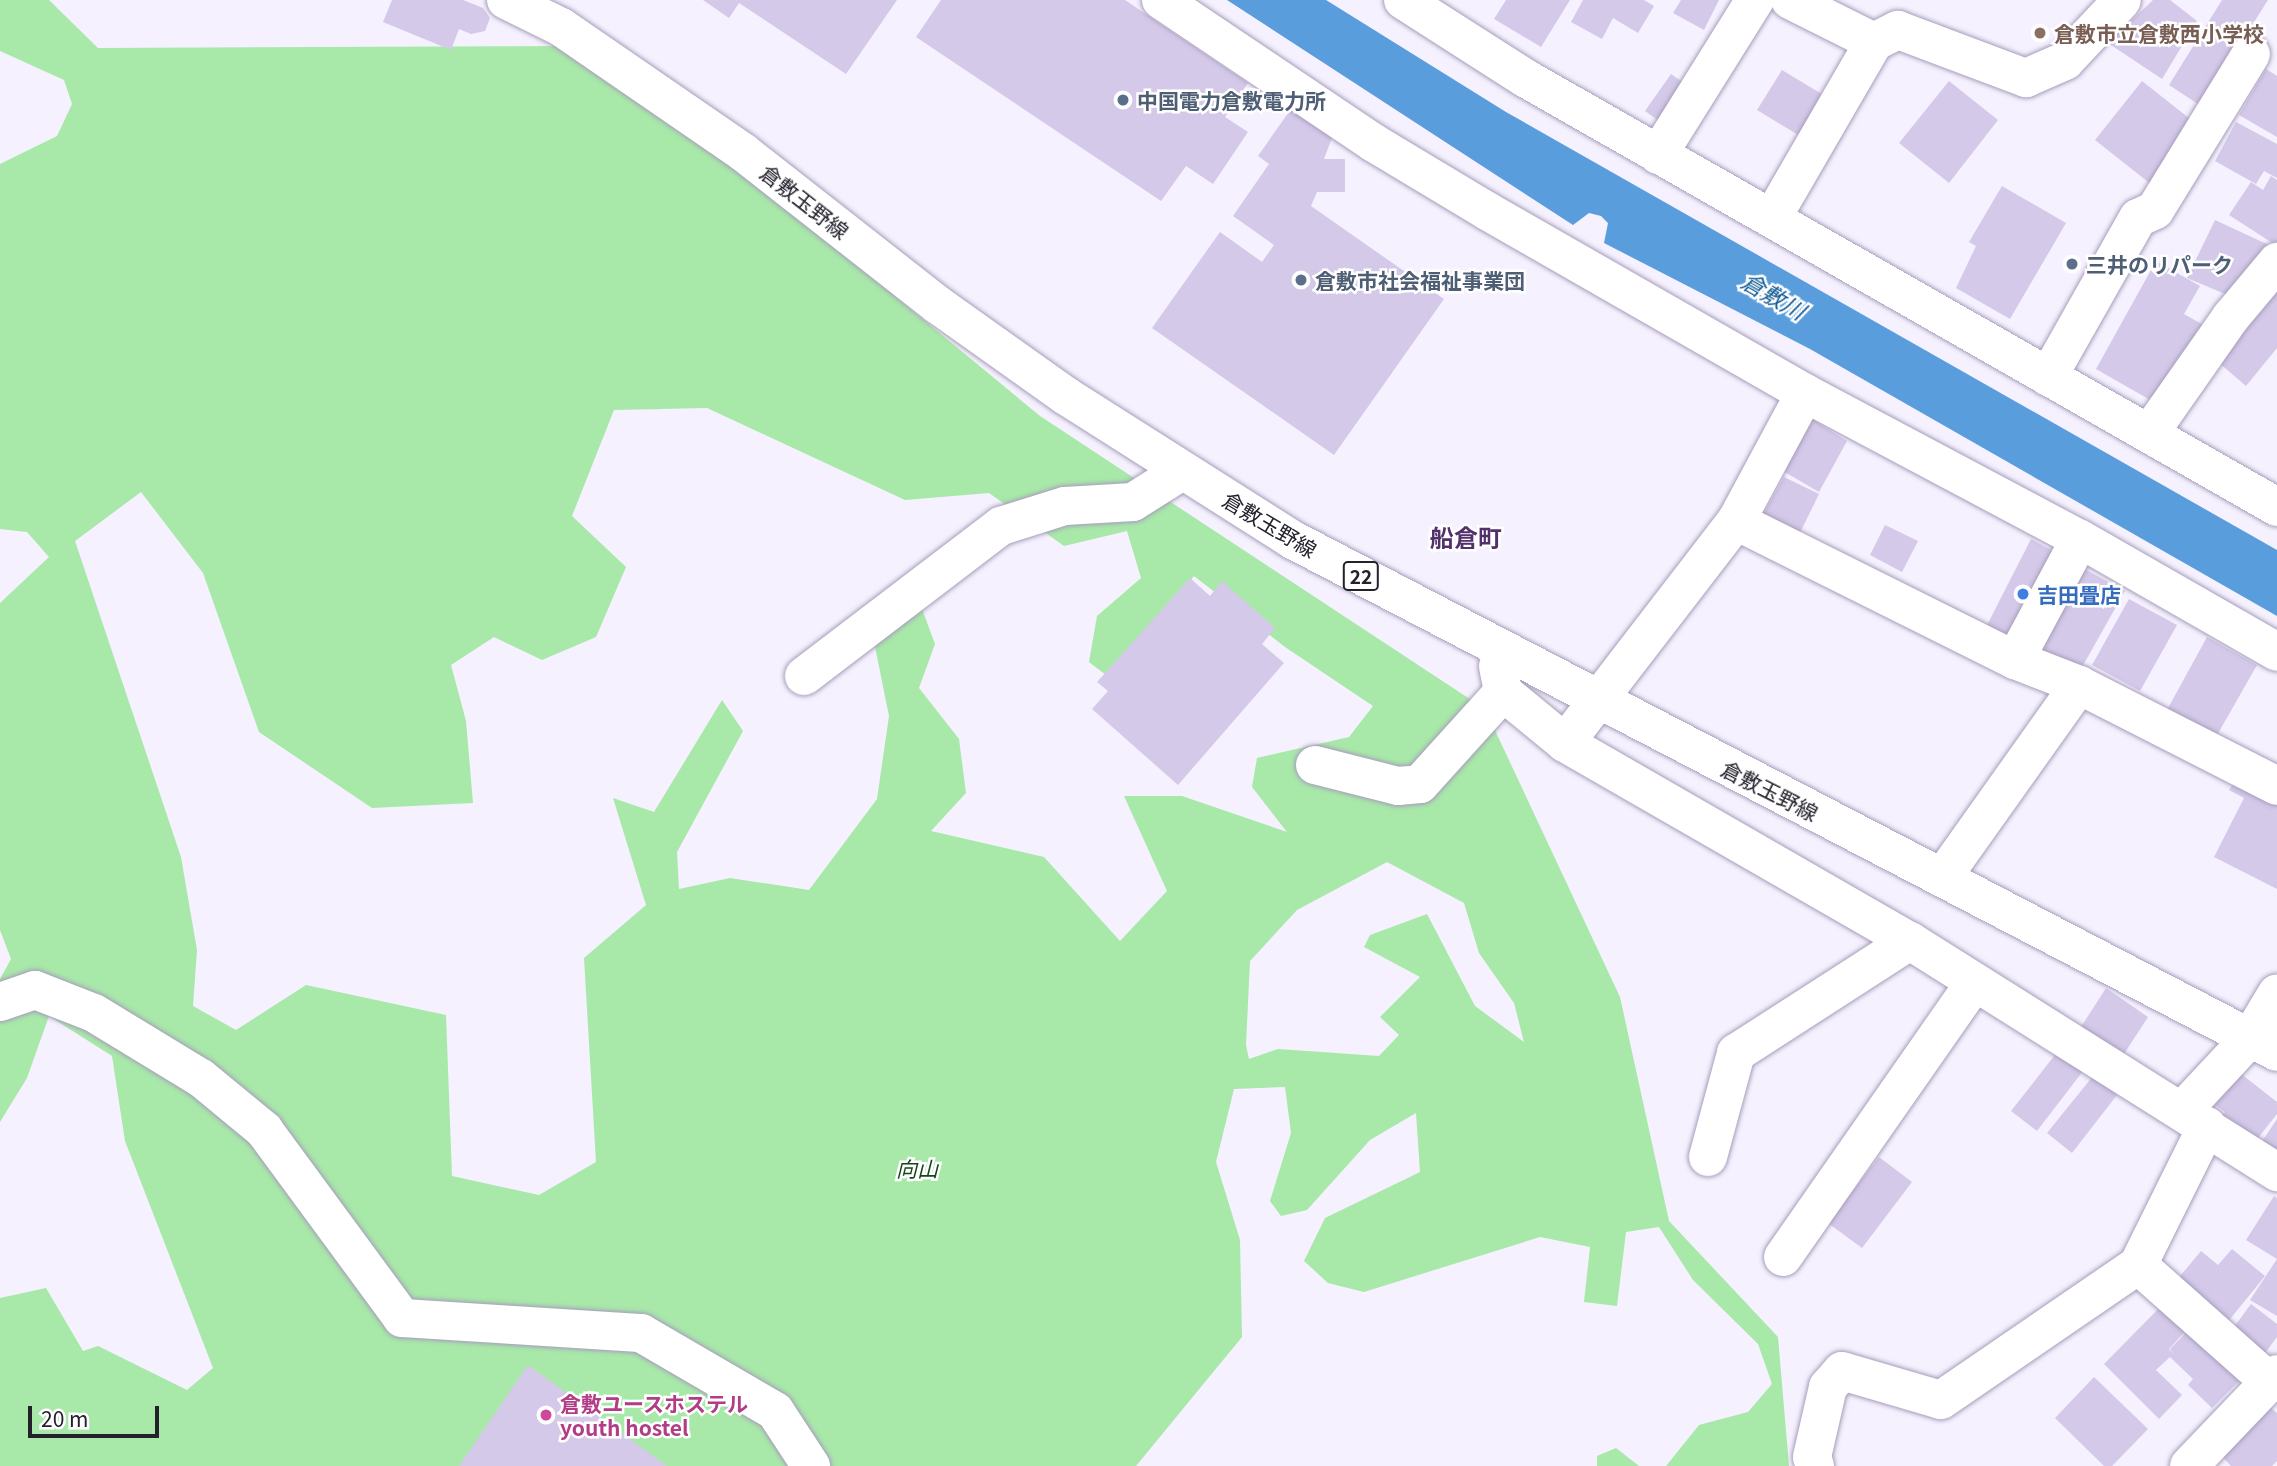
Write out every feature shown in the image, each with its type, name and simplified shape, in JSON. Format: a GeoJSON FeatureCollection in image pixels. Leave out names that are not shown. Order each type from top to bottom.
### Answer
{"type":"FeatureCollection","features":[{"type":"Feature","properties":{"kind":"street","name":"倉敷玉野線"},"geometry":{"type":"LineString","coordinates":[[506,0],[561,27],[654,90],[744,153],[938,305],[1182,471],[1291,538],[1595,701],[2264,1045]]}},
{"type":"Feature","properties":{"kind":"street"},"geometry":{"type":"LineString","coordinates":[[1161,0],[1374,143],[1805,393],[2080,539],[2277,652]]}},
{"type":"Feature","properties":{"kind":"street"},"geometry":{"type":"LineString","coordinates":[[1403,0],[1525,78],[2277,507]]}},
{"type":"Feature","properties":{"kind":"street"},"geometry":{"type":"LineString","coordinates":[[1658,155],[1755,0]]}},
{"type":"Feature","properties":{"kind":"street"},"geometry":{"type":"LineString","coordinates":[[1790,0],[1874,42]]}},
{"type":"Feature","properties":{"kind":"street"},"geometry":{"type":"LineString","coordinates":[[1772,218],[1874,42],[1898,30],[2026,78],[2064,61],[2122,0]]}},
{"type":"Feature","properties":{"kind":"street"},"geometry":{"type":"LineString","coordinates":[[2048,377],[2138,218],[2155,209],[2251,54]]}},
{"type":"Feature","properties":{"kind":"street"},"geometry":{"type":"LineString","coordinates":[[2149,434],[2231,317],[2277,262]]}},
{"type":"Feature","properties":{"kind":"street"},"geometry":{"type":"LineString","coordinates":[[1565,743],[1736,522],[1805,393]]}},
{"type":"Feature","properties":{"kind":"street"},"geometry":{"type":"LineString","coordinates":[[804,676],[1001,526],[1065,506],[1133,502],[1182,471]]}},
{"type":"Feature","properties":{"kind":"street"},"geometry":{"type":"LineString","coordinates":[[1736,522],[2014,660],[2080,685],[2277,786]]}},
{"type":"Feature","properties":{"kind":"street"},"geometry":{"type":"LineString","coordinates":[[2014,660],[2080,539]]}},
{"type":"Feature","properties":{"kind":"street"},"geometry":{"type":"LineString","coordinates":[[1494,647],[1503,692],[1565,743],[1910,941],[2277,1172]]}},
{"type":"Feature","properties":{"kind":"street"},"geometry":{"type":"LineString","coordinates":[[1942,878],[2080,685]]}},
{"type":"Feature","properties":{"kind":"street"},"geometry":{"type":"LineString","coordinates":[[1315,765],[1398,786],[1420,784],[1503,692]]}},
{"type":"Feature","properties":{"kind":"street"},"geometry":{"type":"LineString","coordinates":[[1708,1157],[1736,1053],[1910,941]]}},
{"type":"Feature","properties":{"kind":"street"},"geometry":{"type":"LineString","coordinates":[[1783,1257],[1975,982]]}},
{"type":"Feature","properties":{"kind":"street"},"geometry":{"type":"LineString","coordinates":[[0,1002],[35,990],[94,1013],[201,1078],[264,1130],[402,1318],[641,1333],[775,1411],[811,1466]]}},
{"type":"Feature","properties":{"kind":"street"},"geometry":{"type":"LineString","coordinates":[[1815,1466],[1812,1457],[1828,1387],[1842,1371],[1941,1399],[2138,1265],[2194,1119],[2264,1045],[2277,993]]}},
{"type":"Feature","properties":{"kind":"street"},"geometry":{"type":"LineString","coordinates":[[2138,1265],[2274,1378],[2189,1466]]}},
{"type":"Feature","properties":{"kind":"green space","name":"向山"},"geometry":{"type":"Polygon","coordinates":[[[0,0],[49,0],[98,48],[592,46],[1040,416],[1485,709],[1620,997],[1669,1221],[1778,1337],[1789,1466],[1666,1466],[1699,1425],[1748,1412],[1772,1384],[1758,1344],[1693,1280],[1659,1227],[1626,1232],[1617,1306],[1584,1302],[1590,1247],[1540,1237],[1364,1292],[1328,1283],[1304,1261],[1325,1218],[1420,1172],[1416,1113],[1370,1140],[1307,1210],[1281,1216],[1270,1201],[1291,1133],[1285,1087],[1234,1089],[1216,1162],[1240,1240],[1242,1337],[1136,1466],[0,1466],[0,1298],[46,1288],[83,1351],[98,1346],[187,1390],[213,1368],[125,1141],[112,1056],[49,1016],[27,1078],[0,1122],[0,979],[11,959],[0,930],[0,603],[49,557],[27,532],[0,529],[0,164],[57,136],[72,104],[64,80],[0,51],[0,0]],[[707,408],[614,410],[572,516],[626,567],[596,637],[542,660],[494,637],[451,665],[466,721],[473,803],[372,808],[259,732],[203,573],[141,492],[75,541],[181,857],[197,950],[193,1006],[236,1030],[306,985],[446,1015],[452,1176],[539,1195],[596,1162],[584,958],[646,905],[613,798],[654,812],[722,700],[743,731],[677,852],[679,889],[730,878],[809,890],[877,799],[889,716],[868,612],[921,606],[935,644],[919,688],[959,739],[966,793],[931,831],[1044,857],[1120,941],[1167,891],[1124,796],[1182,796],[1287,832],[1252,787],[1257,758],[1349,737],[1373,706],[1285,647],[1194,576],[1110,678],[1089,662],[1097,616],[1141,578],[1127,531],[1064,546],[989,493],[905,500],[707,408]],[[1387,862],[1297,910],[1250,961],[1246,1045],[1249,1059],[1278,1049],[1379,1056],[1399,1035],[1380,1017],[1420,977],[1364,947],[1370,935],[1427,914],[1475,1006],[1524,1042],[1514,1003],[1479,953],[1464,903],[1387,862]]]}},
{"type":"Feature","properties":{"kind":"green space"},"geometry":{"type":"Polygon","coordinates":[[[1616,1448],[1639,1466],[1597,1466],[1597,1456],[1616,1448]]]}},
{"type":"Feature","properties":{"kind":"water","name":"倉敷川"},"geometry":{"type":"Polygon","coordinates":[[[1227,0],[1326,0],[1506,112],[2277,550],[2277,616],[1810,349],[1604,243],[1608,223],[1601,216],[1589,213],[1573,225],[1227,0]]]}},
{"type":"Feature","properties":{"kind":"building"},"geometry":{"type":"Polygon","coordinates":[[[392,0],[463,0],[483,8],[490,18],[485,31],[471,34],[459,29],[451,50],[383,22],[392,0]]]}},
{"type":"Feature","properties":{"kind":"building"},"geometry":{"type":"Polygon","coordinates":[[[703,0],[897,0],[846,74],[739,3],[729,18],[703,0]]]}},
{"type":"Feature","properties":{"kind":"building","name":"中国電力倉敷電力所"},"geometry":{"type":"Polygon","coordinates":[[[941,0],[1125,0],[1248,83],[1225,117],[1248,132],[1213,184],[1186,166],[1161,201],[916,37],[941,0]]]}},
{"type":"Feature","properties":{"kind":"building"},"geometry":{"type":"Polygon","coordinates":[[[1506,0],[1570,0],[1541,47],[1494,19],[1506,0]]]}},
{"type":"Feature","properties":{"kind":"building"},"geometry":{"type":"Polygon","coordinates":[[[1583,0],[1644,0],[1654,6],[1638,33],[1613,18],[1602,39],[1571,22],[1583,0]]]}},
{"type":"Feature","properties":{"kind":"building"},"geometry":{"type":"Polygon","coordinates":[[[1681,0],[1719,0],[1704,30],[1673,13],[1681,0]]]}},
{"type":"Feature","properties":{"kind":"building"},"geometry":{"type":"Polygon","coordinates":[[[2153,0],[2170,0],[2197,21],[2162,79],[2108,43],[2153,0]]]}},
{"type":"Feature","properties":{"kind":"building"},"geometry":{"type":"Polygon","coordinates":[[[2222,0],[2268,0],[2201,106],[2169,85],[2222,0]]]}},
{"type":"Feature","properties":{"kind":"building"},"geometry":{"type":"Polygon","coordinates":[[[2266,69],[2277,76],[2277,137],[2239,115],[2266,69]]]}},
{"type":"Feature","properties":{"kind":"building"},"geometry":{"type":"Polygon","coordinates":[[[1782,70],[1825,96],[1800,136],[1757,110],[1782,70]]]}},
{"type":"Feature","properties":{"kind":"building"},"geometry":{"type":"Polygon","coordinates":[[[1671,74],[1695,91],[1669,128],[1645,111],[1671,74]]]}},
{"type":"Feature","properties":{"kind":"building"},"geometry":{"type":"Polygon","coordinates":[[[1949,81],[1998,120],[1949,183],[1899,143],[1949,81]]]}},
{"type":"Feature","properties":{"kind":"building"},"geometry":{"type":"Polygon","coordinates":[[[2142,81],[2199,126],[2152,185],[2095,140],[2142,81]]]}},
{"type":"Feature","properties":{"kind":"building","name":"倉敷市社会福祉事業団"},"geometry":{"type":"Polygon","coordinates":[[[1293,106],[1333,135],[1324,159],[1345,159],[1345,192],[1317,192],[1311,206],[1444,299],[1334,455],[1152,328],[1220,232],[1262,262],[1274,245],[1233,216],[1269,164],[1258,156],[1293,106]]]}},
{"type":"Feature","properties":{"kind":"building"},"geometry":{"type":"Polygon","coordinates":[[[2236,122],[2277,144],[2277,178],[2264,171],[2256,184],[2215,161],[2236,122]]]}},
{"type":"Feature","properties":{"kind":"building"},"geometry":{"type":"Polygon","coordinates":[[[2271,176],[2277,180],[2277,246],[2229,215],[2251,182],[2263,190],[2271,176]]]}},
{"type":"Feature","properties":{"kind":"building"},"geometry":{"type":"Polygon","coordinates":[[[2002,186],[2066,223],[2010,319],[1956,288],[1976,246],[1969,242],[2002,186]]]}},
{"type":"Feature","properties":{"kind":"building"},"geometry":{"type":"Polygon","coordinates":[[[2215,220],[2271,246],[2237,299],[2187,278],[2215,220]]]}},
{"type":"Feature","properties":{"kind":"building"},"geometry":{"type":"Polygon","coordinates":[[[2156,261],[2200,286],[2184,314],[2214,331],[2159,405],[2096,369],[2156,261]]]}},
{"type":"Feature","properties":{"kind":"building"},"geometry":{"type":"Polygon","coordinates":[[[2277,291],[2277,348],[2246,386],[2218,362],[2277,291]]]}},
{"type":"Feature","properties":{"kind":"building"},"geometry":{"type":"Polygon","coordinates":[[[1812,419],[1847,441],[1819,492],[1783,471],[1812,419]]]}},
{"type":"Feature","properties":{"kind":"building"},"geometry":{"type":"Polygon","coordinates":[[[1784,477],[1819,494],[1796,541],[1759,522],[1784,477]]]}},
{"type":"Feature","properties":{"kind":"building"},"geometry":{"type":"Polygon","coordinates":[[[1885,525],[1918,541],[1902,572],[1870,555],[1885,525]]]}},
{"type":"Feature","properties":{"kind":"building","name":"吉田畳店"},"geometry":{"type":"Polygon","coordinates":[[[2031,539],[2062,556],[2015,650],[1983,633],[2031,539]]]}},
{"type":"Feature","properties":{"kind":"building"},"geometry":{"type":"Polygon","coordinates":[[[2075,564],[2125,591],[2077,676],[2028,648],[2075,564]]]}},
{"type":"Feature","properties":{"kind":"building"},"geometry":{"type":"Polygon","coordinates":[[[1190,578],[1210,596],[1222,581],[1275,628],[1262,644],[1284,663],[1178,785],[1092,709],[1108,691],[1097,682],[1190,578]]]}},
{"type":"Feature","properties":{"kind":"building"},"geometry":{"type":"Polygon","coordinates":[[[2129,599],[2177,625],[2140,691],[2092,665],[2129,599]]]}},
{"type":"Feature","properties":{"kind":"building"},"geometry":{"type":"Polygon","coordinates":[[[2207,637],[2257,665],[2216,737],[2167,710],[2207,637]]]}},
{"type":"Feature","properties":{"kind":"building"},"geometry":{"type":"Polygon","coordinates":[[[2236,779],[2277,800],[2277,889],[2214,857],[2244,798],[2229,790],[2236,779]]]}},
{"type":"Feature","properties":{"kind":"building"},"geometry":{"type":"Polygon","coordinates":[[[2106,988],[2148,1017],[2122,1057],[2079,1030],[2106,988]]]}},
{"type":"Feature","properties":{"kind":"building"},"geometry":{"type":"Polygon","coordinates":[[[2058,1051],[2083,1071],[2037,1131],[2011,1111],[2058,1051]]]}},
{"type":"Feature","properties":{"kind":"building"},"geometry":{"type":"Polygon","coordinates":[[[2231,1066],[2277,1102],[2277,1114],[2254,1143],[2220,1117],[2225,1112],[2206,1098],[2231,1066]]]}},
{"type":"Feature","properties":{"kind":"building"},"geometry":{"type":"Polygon","coordinates":[[[2093,1076],[2117,1095],[2072,1153],[2047,1133],[2093,1076]]]}},
{"type":"Feature","properties":{"kind":"building"},"geometry":{"type":"Polygon","coordinates":[[[2277,1119],[2277,1158],[2259,1146],[2277,1119]]]}},
{"type":"Feature","properties":{"kind":"building"},"geometry":{"type":"Polygon","coordinates":[[[1879,1157],[1912,1182],[1862,1248],[1828,1223],[1879,1157]]]}},
{"type":"Feature","properties":{"kind":"building"},"geometry":{"type":"Polygon","coordinates":[[[2274,1196],[2277,1198],[2277,1259],[2246,1240],[2274,1196]]]}},
{"type":"Feature","properties":{"kind":"building"},"geometry":{"type":"Polygon","coordinates":[[[2232,1249],[2265,1276],[2226,1324],[2176,1281],[2201,1251],[2218,1265],[2232,1249]]]}},
{"type":"Feature","properties":{"kind":"building"},"geometry":{"type":"Polygon","coordinates":[[[2277,1259],[2277,1316],[2250,1300],[2277,1259]]]}},
{"type":"Feature","properties":{"kind":"building"},"geometry":{"type":"Polygon","coordinates":[[[2170,1297],[2194,1322],[2169,1349],[2174,1354],[2170,1349],[2192,1326],[2248,1372],[2212,1408],[2188,1385],[2193,1379],[2170,1357],[2156,1370],[2182,1395],[2159,1419],[2104,1364],[2170,1297]]]}},
{"type":"Feature","properties":{"kind":"building"},"geometry":{"type":"Polygon","coordinates":[[[2251,1304],[2277,1324],[2277,1337],[2260,1360],[2228,1335],[2251,1304]]]}},
{"type":"Feature","properties":{"kind":"building","name":"倉敷ユースホステル youth hostel"},"geometry":{"type":"Polygon","coordinates":[[[528,1365],[667,1466],[459,1466],[528,1365]]]}},
{"type":"Feature","properties":{"kind":"building"},"geometry":{"type":"Polygon","coordinates":[[[2094,1377],[2148,1429],[2112,1466],[2104,1466],[2055,1418],[2094,1377]]]}},
{"type":"Feature","properties":{"kind":"building"},"geometry":{"type":"Polygon","coordinates":[[[2267,1405],[2277,1413],[2277,1461],[2272,1466],[2231,1466],[2217,1451],[2267,1405]]]}},
{"type":"Feature","properties":{"kind":"place","name":"倉敷市立倉敷西小学校"},"geometry":{"type":"Point","coordinates":[2040,33]}},
{"type":"Feature","properties":{"kind":"place","name":"中国電力倉敷電力所"},"geometry":{"type":"Point","coordinates":[1123,100]}},
{"type":"Feature","properties":{"kind":"place","name":"三井のリパーク"},"geometry":{"type":"Point","coordinates":[2072,264]}},
{"type":"Feature","properties":{"kind":"place","name":"倉敷市社会福祉事業団"},"geometry":{"type":"Point","coordinates":[1301,280]}},
{"type":"Feature","properties":{"kind":"place","name":"吉田畳店"},"geometry":{"type":"Point","coordinates":[2023,594]}},
{"type":"Feature","properties":{"kind":"place","name":"倉敷ユースホステル youth hostel"},"geometry":{"type":"Point","coordinates":[546,1415]}},
{"type":"Feature","properties":{"kind":"district","name":"船倉町"},"geometry":{"type":"Point","coordinates":[1466,537]}}]}
